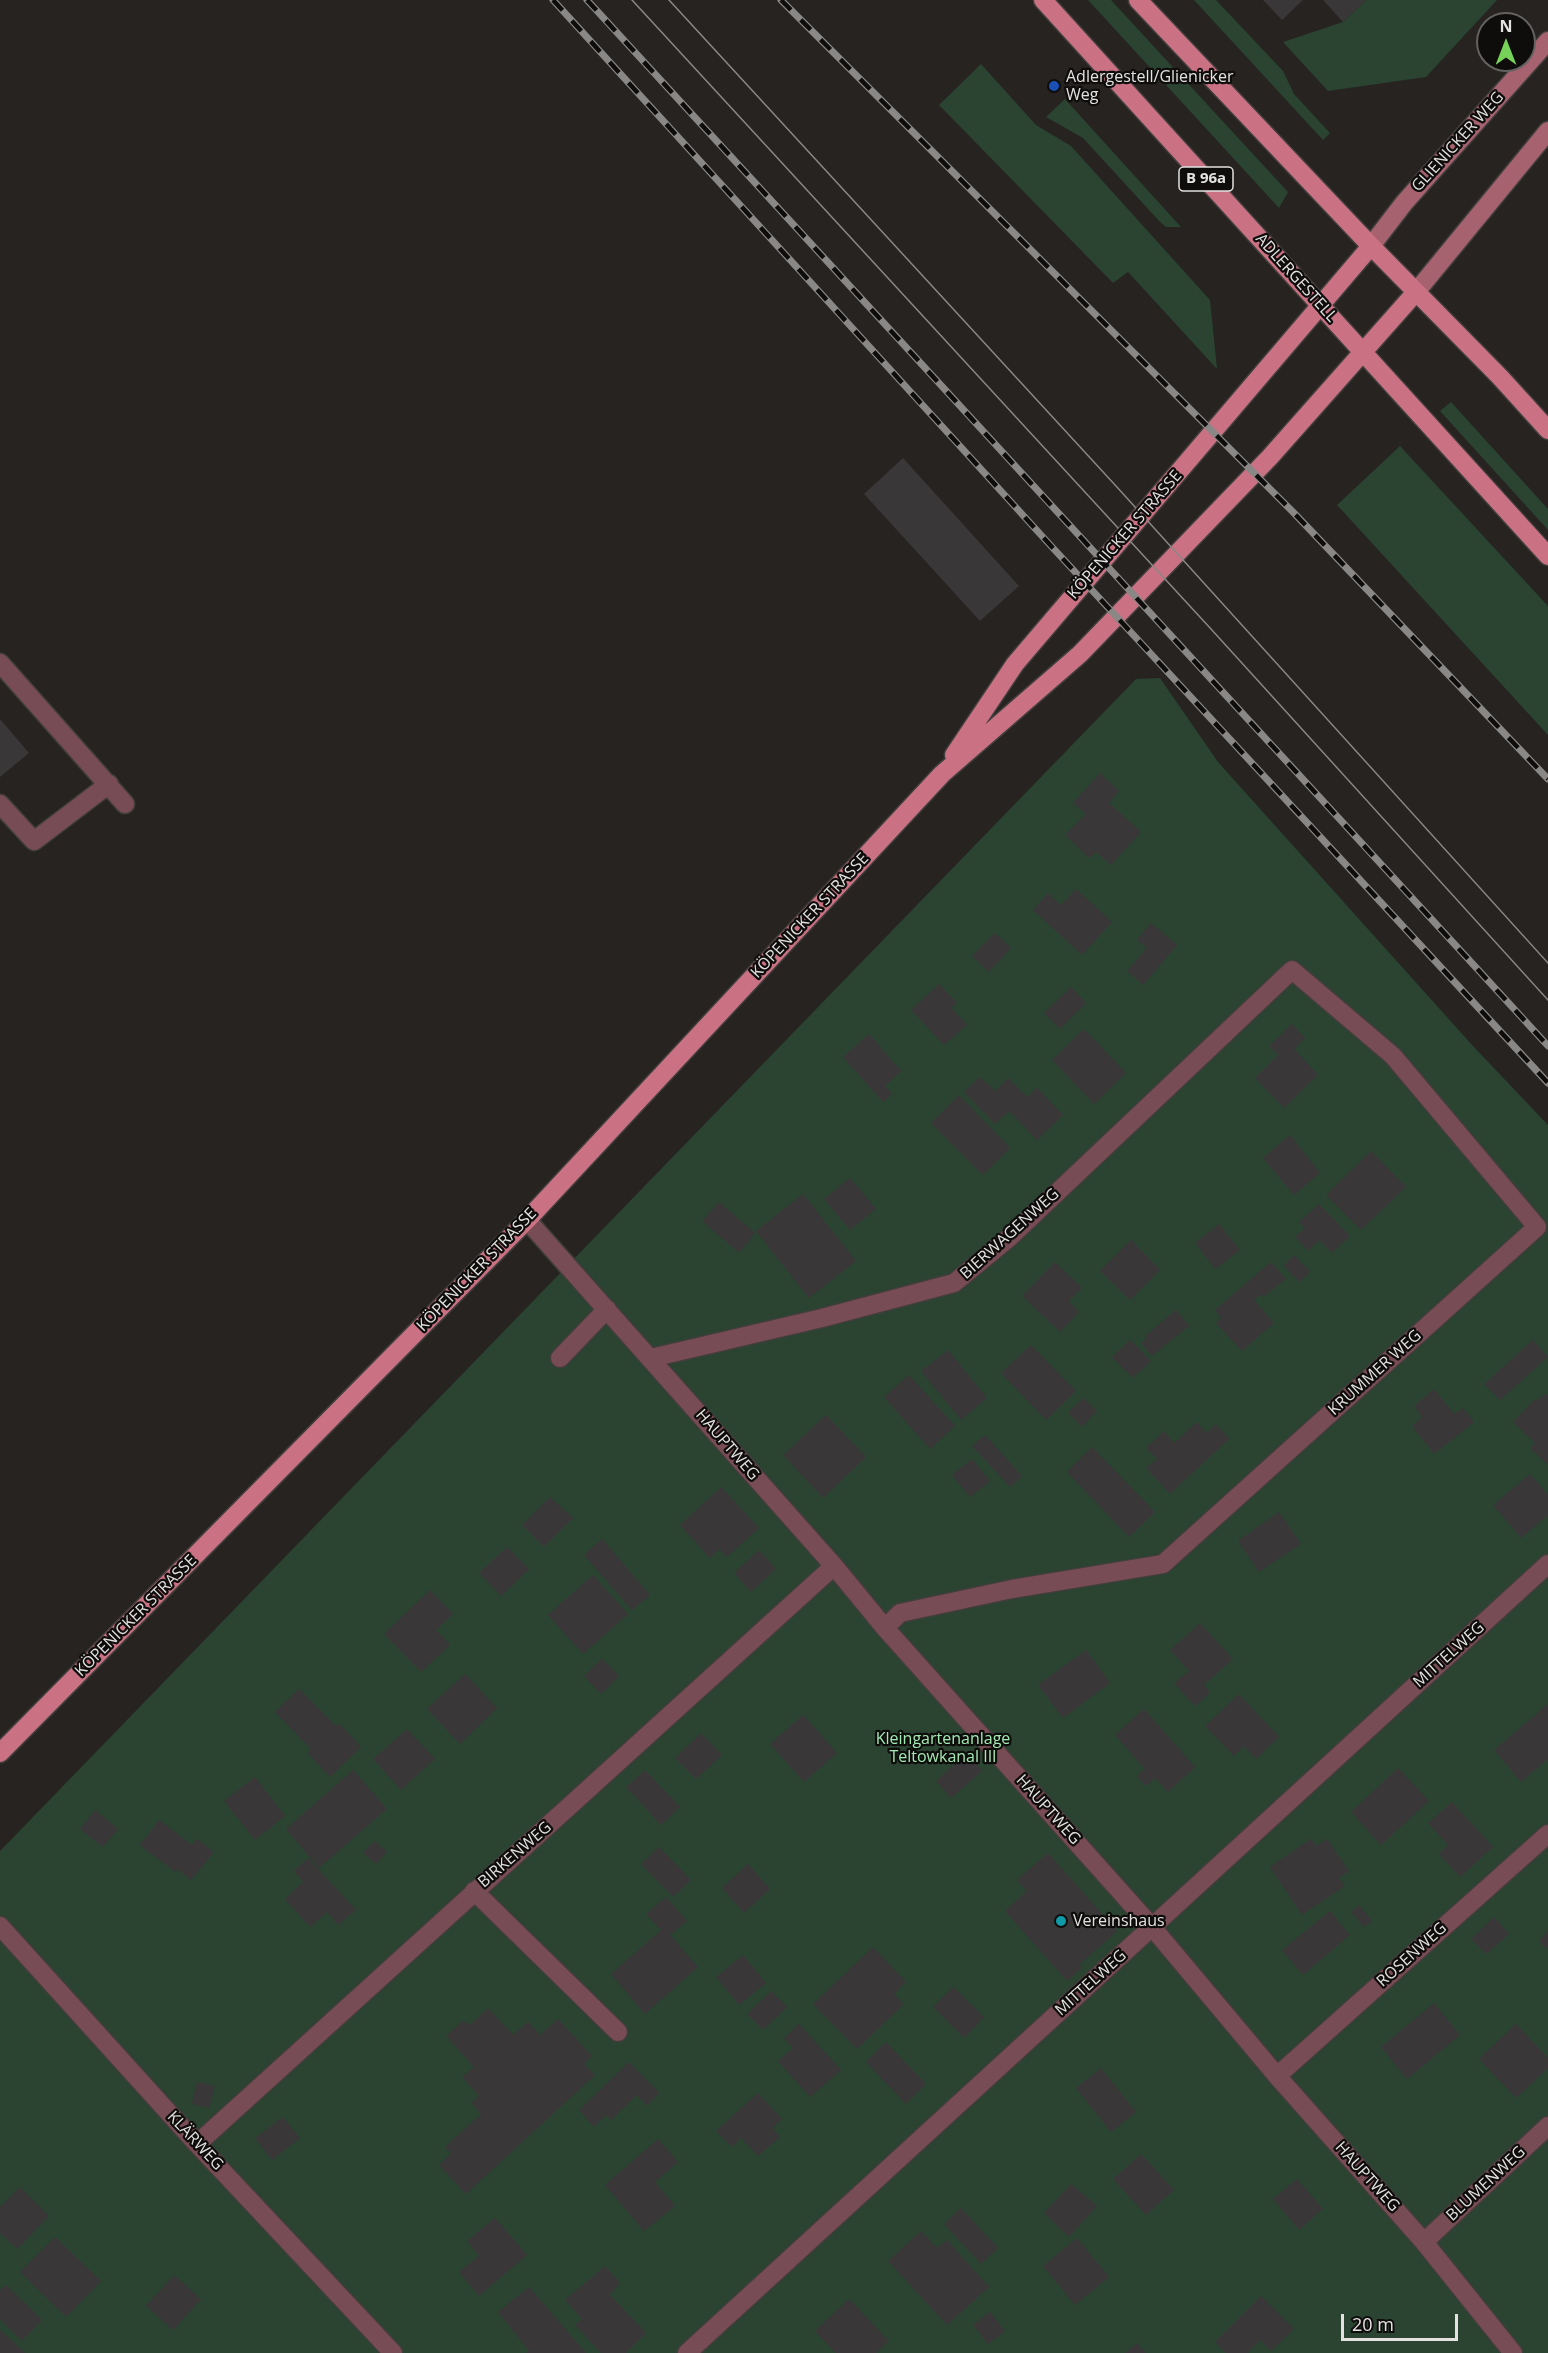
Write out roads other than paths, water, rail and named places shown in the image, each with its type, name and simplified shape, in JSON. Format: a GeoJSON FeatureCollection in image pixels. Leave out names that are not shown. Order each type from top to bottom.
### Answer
{"type":"FeatureCollection","features":[{"type":"Feature","properties":{"kind":"main road","name":"ADLERGESTELL"},"geometry":{"type":"LineString","coordinates":[[1043,0],[1548,556]]}},
{"type":"Feature","properties":{"kind":"main road"},"geometry":{"type":"LineString","coordinates":[[1138,0],[1371,246],[1500,377],[1548,430]]}},
{"type":"Feature","properties":{"kind":"main road","name":"GLIENICKER WEG"},"geometry":{"type":"LineString","coordinates":[[1371,246],[1404,203],[1548,41]]}},
{"type":"Feature","properties":{"kind":"main road"},"geometry":{"type":"LineString","coordinates":[[1416,292],[1548,131]]}},
{"type":"Feature","properties":{"kind":"main road","name":"KÖPENICKER STRASSE"},"geometry":{"type":"LineString","coordinates":[[942,774],[1015,664],[1371,246]]}},
{"type":"Feature","properties":{"kind":"main road","name":"KÖPENICKER STRASSE"},"geometry":{"type":"LineString","coordinates":[[0,1753],[527,1220],[942,774],[1080,654],[1270,457],[1416,292]]}},
{"type":"Feature","properties":{"kind":"lane"},"geometry":{"type":"LineString","coordinates":[[0,663],[126,804]]}},
{"type":"Feature","properties":{"kind":"lane"},"geometry":{"type":"LineString","coordinates":[[0,804],[34,842],[109,784]]}},
{"type":"Feature","properties":{"kind":"lane","name":"BIERWAGENWEG"},"geometry":{"type":"LineString","coordinates":[[651,1358],[822,1318],[954,1283],[1010,1237],[1292,970]]}},
{"type":"Feature","properties":{"kind":"lane","name":"KRUMMER WEG"},"geometry":{"type":"LineString","coordinates":[[885,1628],[900,1613],[1012,1589],[1163,1564],[1537,1227],[1393,1056],[1292,970]]}},
{"type":"Feature","properties":{"kind":"lane","name":"HAUPTWEG"},"geometry":{"type":"LineString","coordinates":[[527,1220],[834,1566],[885,1628],[1152,1927],[1277,2076],[1424,2242],[1514,2353]]}},
{"type":"Feature","properties":{"kind":"lane"},"geometry":{"type":"LineString","coordinates":[[560,1358],[607,1309]]}},
{"type":"Feature","properties":{"kind":"lane","name":"MITTELWEG"},"geometry":{"type":"LineString","coordinates":[[687,2353],[1548,1564]]}},
{"type":"Feature","properties":{"kind":"lane","name":"BIRKENWEG"},"geometry":{"type":"LineString","coordinates":[[197,2144],[834,1566]]}},
{"type":"Feature","properties":{"kind":"lane","name":"ROSENWEG"},"geometry":{"type":"LineString","coordinates":[[1277,2076],[1548,1834]]}},
{"type":"Feature","properties":{"kind":"lane"},"geometry":{"type":"LineString","coordinates":[[474,1891],[618,2032]]}},
{"type":"Feature","properties":{"kind":"lane","name":"KLÄRWEG"},"geometry":{"type":"LineString","coordinates":[[0,1926],[197,2144],[393,2353]]}},
{"type":"Feature","properties":{"kind":"lane","name":"BLUMENWEG"},"geometry":{"type":"LineString","coordinates":[[1424,2242],[1548,2126]]}},
{"type":"Feature","properties":{"kind":"tram line"},"geometry":{"type":"LineString","coordinates":[[632,0],[1211,629],[1548,1000]]}},
{"type":"Feature","properties":{"kind":"tram line"},"geometry":{"type":"LineString","coordinates":[[669,0],[1116,486],[1548,963]]}},
{"type":"Feature","properties":{"kind":"railway"},"geometry":{"type":"LineString","coordinates":[[553,0],[1052,547],[1548,1083]]}},
{"type":"Feature","properties":{"kind":"railway"},"geometry":{"type":"LineString","coordinates":[[587,0],[1548,1046]]}},
{"type":"Feature","properties":{"kind":"railway"},"geometry":{"type":"LineString","coordinates":[[781,0],[1293,512],[1548,779]]}},
{"type":"Feature","properties":{"kind":"place","name":"Adlergestell/Glienicker Weg"},"geometry":{"type":"Point","coordinates":[1054,86]}},
{"type":"Feature","properties":{"kind":"place","name":"Vereinshaus"},"geometry":{"type":"Point","coordinates":[1061,1921]}},
{"type":"Feature","properties":{"kind":"park label","name":"Kleingartenanlage Teltowkanal III"},"geometry":{"type":"Point","coordinates":[943,1748]}}]}
